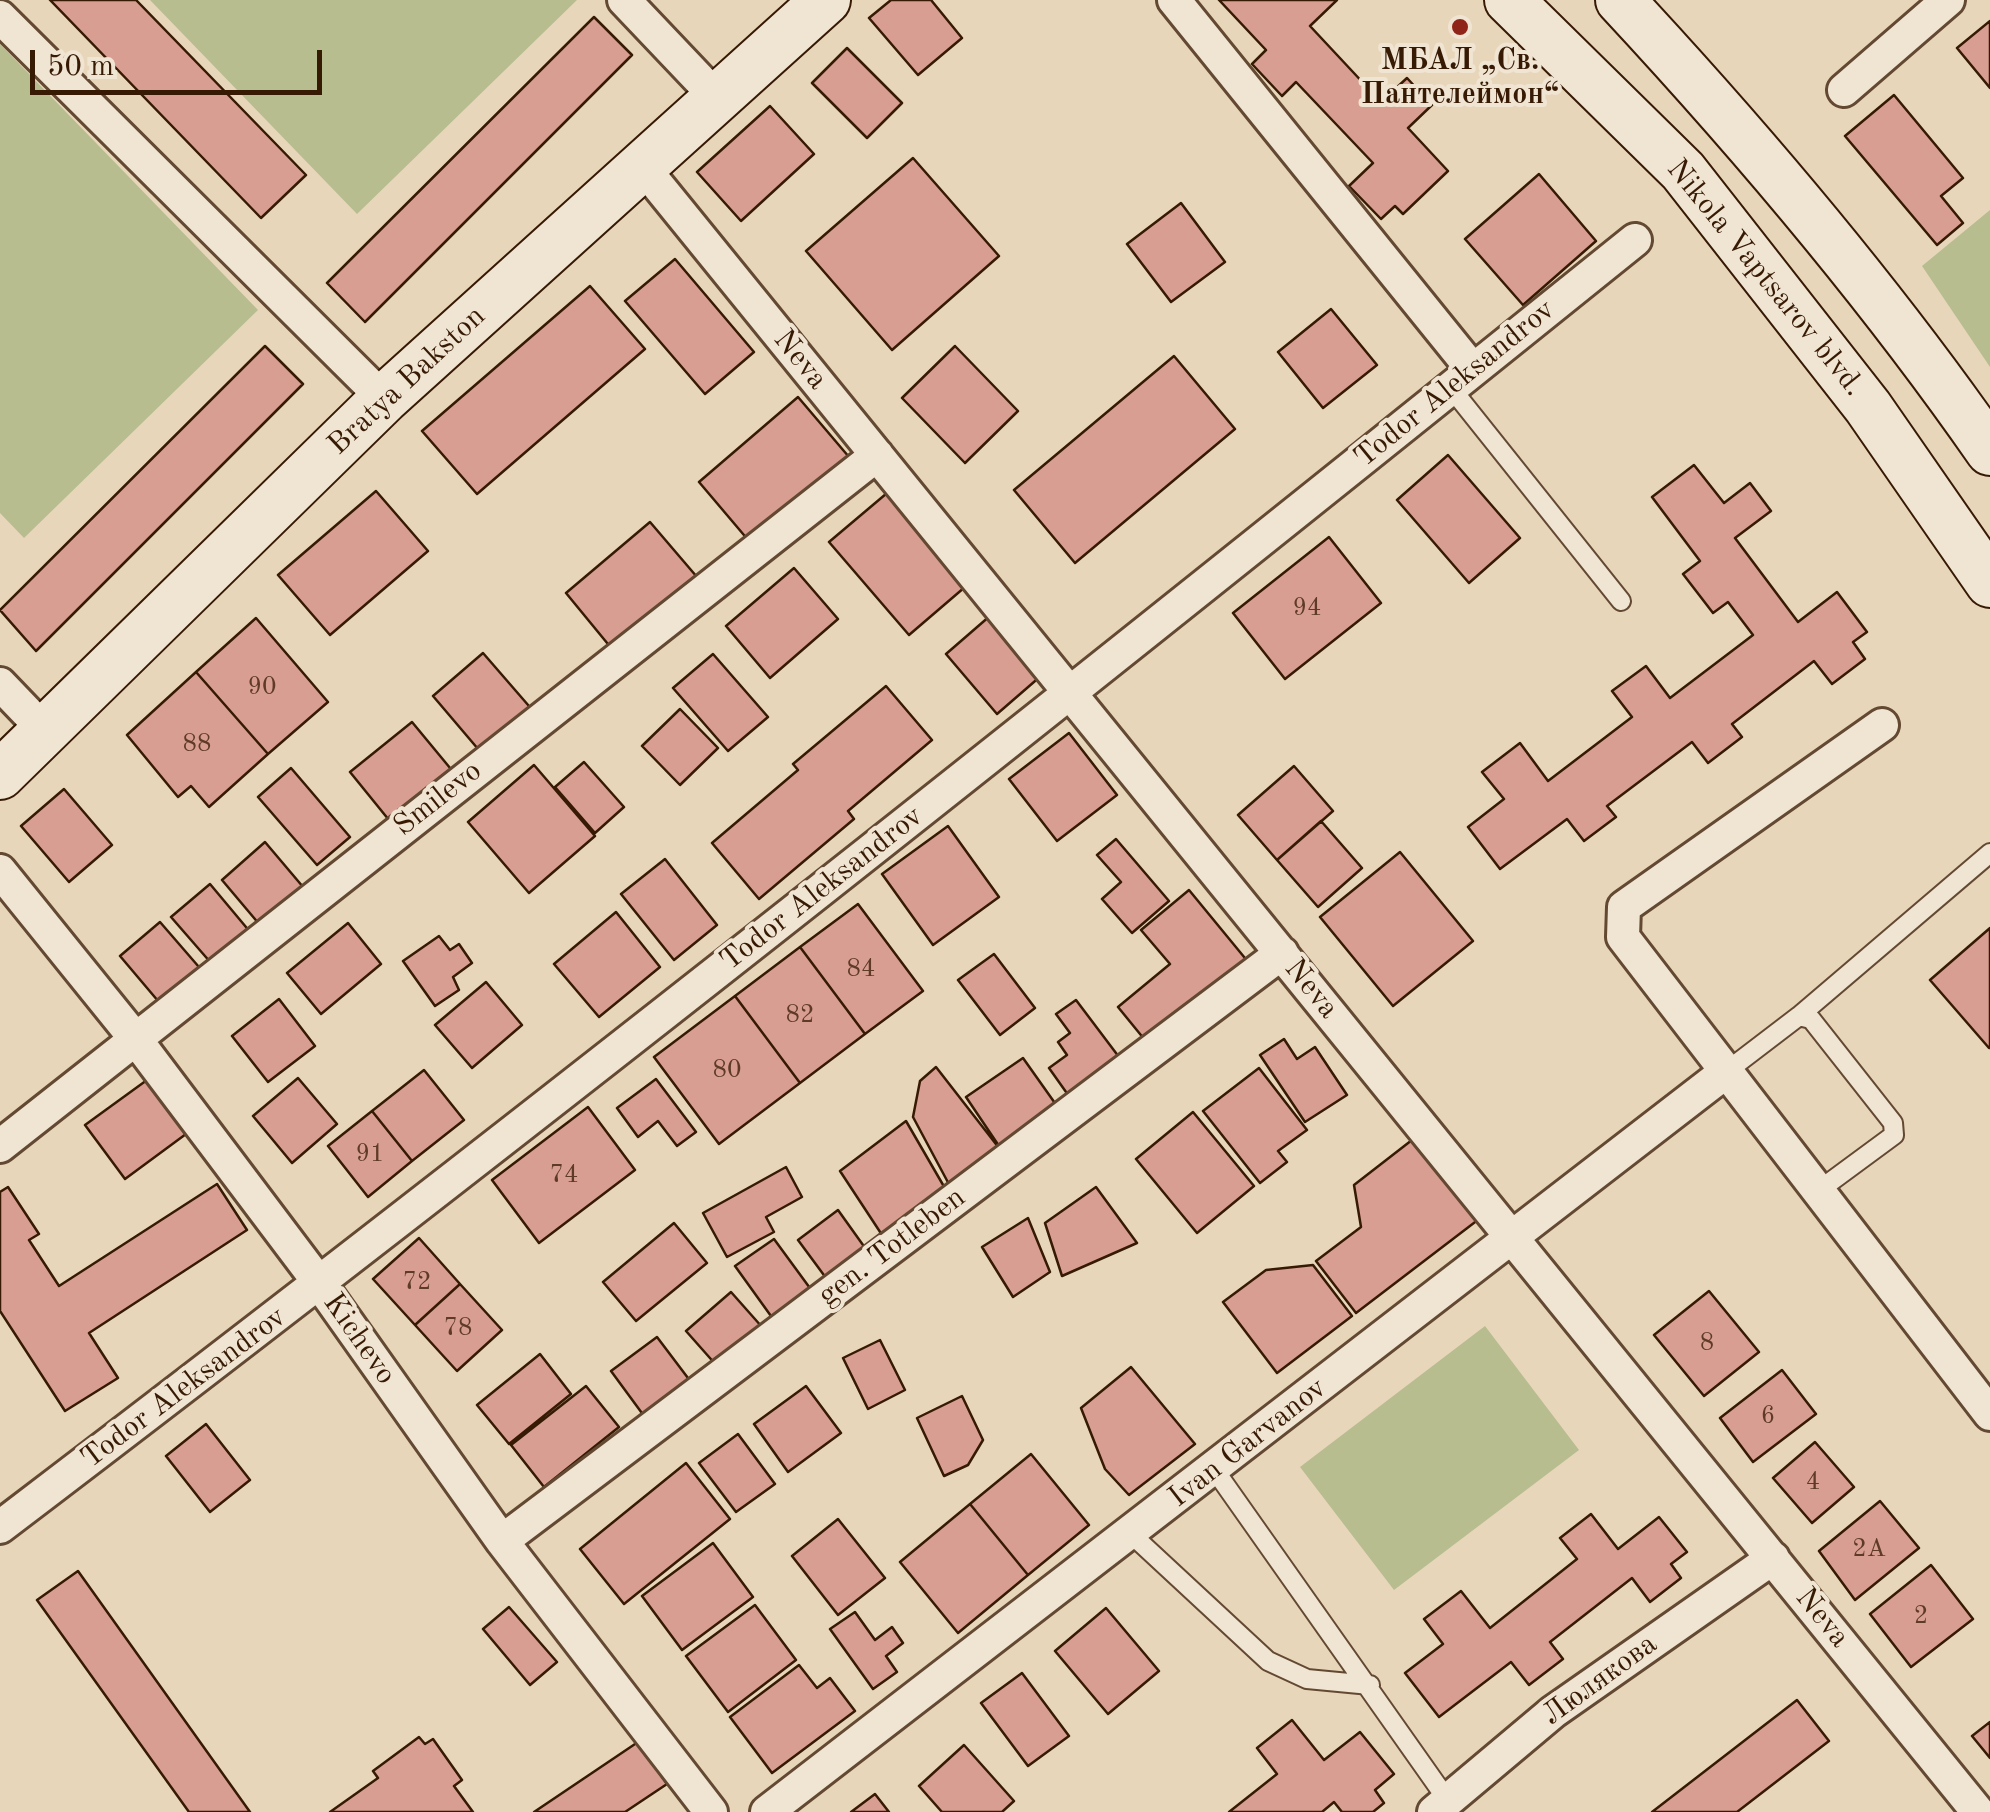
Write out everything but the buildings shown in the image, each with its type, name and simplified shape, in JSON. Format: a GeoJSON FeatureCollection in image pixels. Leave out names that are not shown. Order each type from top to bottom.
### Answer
{"type":"FeatureCollection","features":[{"type":"Feature","properties":{"kind":"street"},"geometry":{"type":"LineString","coordinates":[[624,0],[718,99]]}},
{"type":"Feature","properties":{"kind":"street","name":"Bratya Bakston"},"geometry":{"type":"LineString","coordinates":[[0,775],[48,733],[384,399],[826,0]]}},
{"type":"Feature","properties":{"kind":"street"},"geometry":{"type":"LineString","coordinates":[[1174,0],[1462,379]]}},
{"type":"Feature","properties":{"kind":"street","name":"Nikola Vaptsarov blvd."},"geometry":{"type":"LineString","coordinates":[[1509,0],[1683,171],[1868,408],[1990,583]]}},
{"type":"Feature","properties":{"kind":"street"},"geometry":{"type":"LineString","coordinates":[[1620,0],[1812,214],[1921,352],[1990,451]]}},
{"type":"Feature","properties":{"kind":"street"},"geometry":{"type":"LineString","coordinates":[[1844,90],[1948,0]]}},
{"type":"Feature","properties":{"kind":"street"},"geometry":{"type":"LineString","coordinates":[[0,17],[384,399]]}},
{"type":"Feature","properties":{"kind":"street","name":"Neva"},"geometry":{"type":"LineString","coordinates":[[643,167],[1978,1812]]}},
{"type":"Feature","properties":{"kind":"street","name":"Todor Aleksandrov"},"geometry":{"type":"LineString","coordinates":[[0,1527],[320,1284],[1072,694],[1635,240]]}},
{"type":"Feature","properties":{"kind":"street","name":"Smilevo"},"geometry":{"type":"LineString","coordinates":[[0,1146],[877,455]]}},
{"type":"Feature","properties":{"kind":"street"},"geometry":{"type":"LineString","coordinates":[[0,684],[48,733]]}},
{"type":"Feature","properties":{"kind":"street"},"geometry":{"type":"LineString","coordinates":[[1882,724],[1624,907],[1623,937],[1990,1414]]}},
{"type":"Feature","properties":{"kind":"street","name":"Kichevo"},"geometry":{"type":"LineString","coordinates":[[0,871],[134,1038],[320,1284],[502,1541],[711,1812]]}},
{"type":"Feature","properties":{"kind":"street","name":"gen. Totleben"},"geometry":{"type":"LineString","coordinates":[[502,1541],[1282,953]]}},
{"type":"Feature","properties":{"kind":"street","name":"Ivan Garvanov"},"geometry":{"type":"LineString","coordinates":[[767,1812],[1727,1071]]}},
{"type":"Feature","properties":{"kind":"street","name":"Люлякова"},"geometry":{"type":"LineString","coordinates":[[1440,1805],[1554,1712],[1773,1558]]}},
{"type":"Feature","properties":{"kind":"lane"},"geometry":{"type":"LineString","coordinates":[[1462,379],[1621,601]]}},
{"type":"Feature","properties":{"kind":"lane"},"geometry":{"type":"LineString","coordinates":[[1727,1071],[1799,1016],[1990,852]]}},
{"type":"Feature","properties":{"kind":"lane"},"geometry":{"type":"LineString","coordinates":[[1799,1016],[1811,1019],[1893,1123],[1894,1134],[1818,1191]]}},
{"type":"Feature","properties":{"kind":"lane"},"geometry":{"type":"LineString","coordinates":[[1214,1469],[1370,1685],[1440,1805]]}},
{"type":"Feature","properties":{"kind":"lane"},"geometry":{"type":"LineString","coordinates":[[1130,1533],[1268,1662],[1306,1679],[1370,1685]]}},
{"type":"Feature","properties":{"kind":"green space"},"geometry":{"type":"Polygon","coordinates":[[[150,0],[577,0],[357,214],[150,0]]]}},
{"type":"Feature","properties":{"kind":"green space"},"geometry":{"type":"Polygon","coordinates":[[[0,44],[258,310],[24,538],[0,513],[0,44]]]}},
{"type":"Feature","properties":{"kind":"green space"},"geometry":{"type":"Polygon","coordinates":[[[1990,210],[1990,367],[1922,266],[1990,210]]]}},
{"type":"Feature","properties":{"kind":"green space"},"geometry":{"type":"Polygon","coordinates":[[[1485,1326],[1579,1450],[1394,1590],[1300,1467],[1485,1326]]]}},
{"type":"Feature","properties":{"kind":"place","name":"МБАЛ „Св. Пантелеймон“"},"geometry":{"type":"Point","coordinates":[1460,27]}}]}
